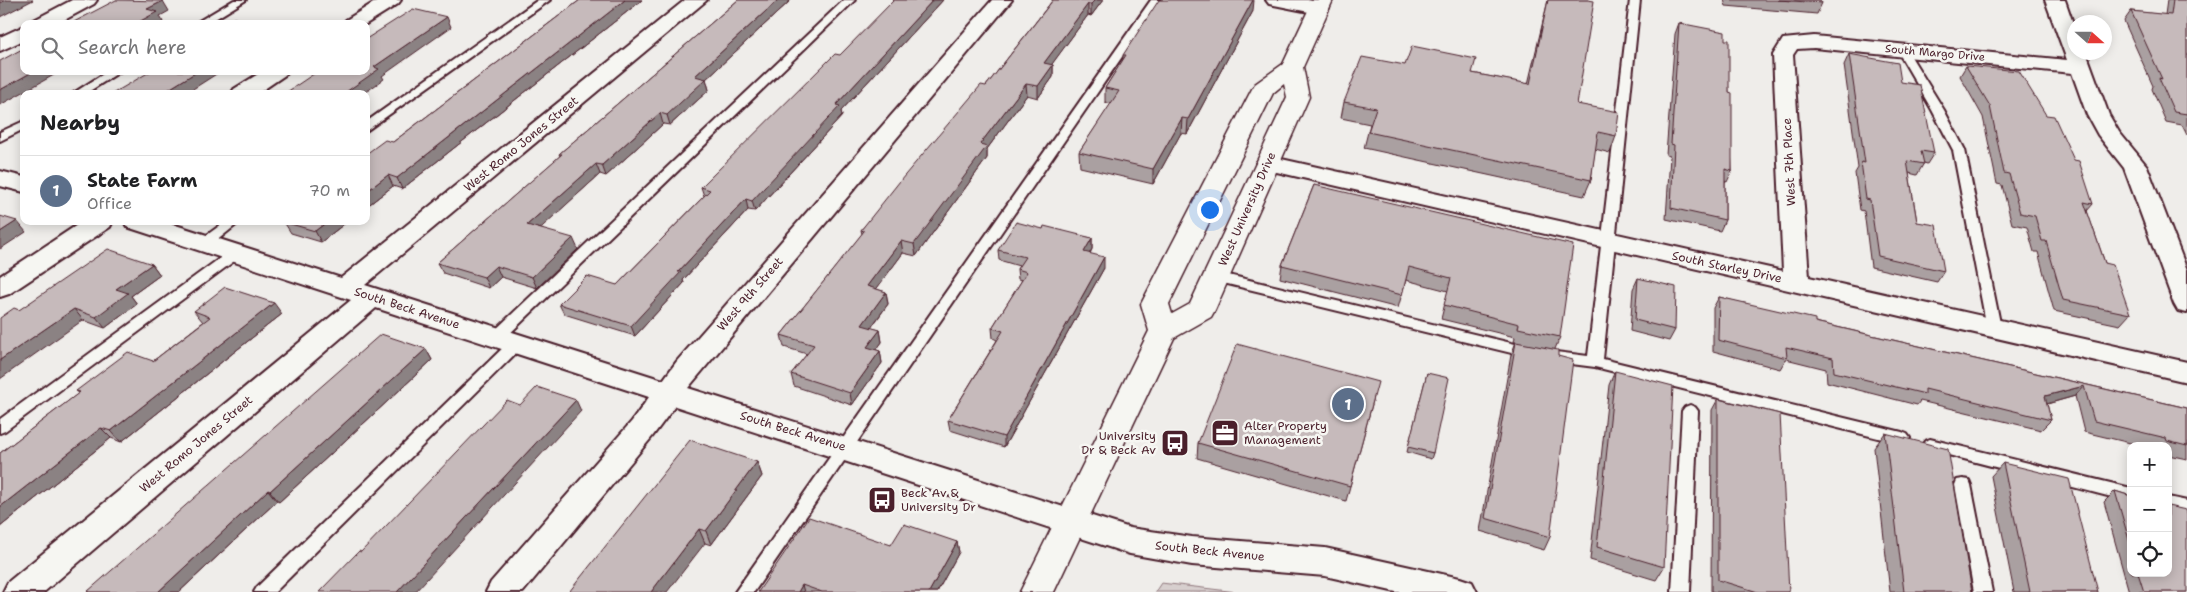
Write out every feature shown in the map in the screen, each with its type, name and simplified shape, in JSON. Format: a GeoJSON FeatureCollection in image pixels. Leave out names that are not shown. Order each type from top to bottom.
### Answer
{"type":"FeatureCollection","features":[{"type":"Feature","properties":{"kind":"main road"},"geometry":{"type":"LineString","coordinates":[[1038,592],[1163,331],[1155,304],[1263,89],[1292,67],[1321,4]]}},
{"type":"Feature","properties":{"kind":"main road","name":"West University Drive"},"geometry":{"type":"LineString","coordinates":[[1163,331],[1201,310],[1298,97],[1292,67]]}},
{"type":"Feature","properties":{"kind":"street"},"geometry":{"type":"LineString","coordinates":[[49,20],[87,0]]}},
{"type":"Feature","properties":{"kind":"street"},"geometry":{"type":"LineString","coordinates":[[359,20],[391,0]]}},
{"type":"Feature","properties":{"kind":"street","name":"West Romo Jones Street"},"geometry":{"type":"LineString","coordinates":[[20,592],[359,293],[697,0]]}},
{"type":"Feature","properties":{"kind":"street","name":"West 9th Street"},"geometry":{"type":"LineString","coordinates":[[503,592],[642,429],[697,355],[1002,0]]}},
{"type":"Feature","properties":{"kind":"street"},"geometry":{"type":"LineString","coordinates":[[1276,0],[1321,4]]}},
{"type":"Feature","properties":{"kind":"street"},"geometry":{"type":"LineString","coordinates":[[2055,0],[2067,33]]}},
{"type":"Feature","properties":{"kind":"street"},"geometry":{"type":"LineString","coordinates":[[0,45],[20,34]]}},
{"type":"Feature","properties":{"kind":"street","name":"South Margo Drive"},"geometry":{"type":"LineString","coordinates":[[1790,43],[1814,42],[1902,50],[2067,57]]}},
{"type":"Feature","properties":{"kind":"street","name":"West 7th Place"},"geometry":{"type":"LineString","coordinates":[[1790,43],[1783,55],[1796,282]]}},
{"type":"Feature","properties":{"kind":"street"},"geometry":{"type":"LineString","coordinates":[[2077,60],[2098,115],[2110,135],[2135,166],[2187,304]]}},
{"type":"Feature","properties":{"kind":"street"},"geometry":{"type":"LineString","coordinates":[[248,90],[272,75]]}},
{"type":"Feature","properties":{"kind":"street","name":"South Starley Drive"},"geometry":{"type":"LineString","coordinates":[[1268,163],[2187,372]]}},
{"type":"Feature","properties":{"kind":"street"},"geometry":{"type":"LineString","coordinates":[[0,178],[20,184]]}},
{"type":"Feature","properties":{"kind":"street"},"geometry":{"type":"LineString","coordinates":[[0,288],[96,225]]}},
{"type":"Feature","properties":{"kind":"street","name":"South Beck Avenue"},"geometry":{"type":"LineString","coordinates":[[149,225],[1130,541],[1192,551],[1325,562],[1460,592]]}},
{"type":"Feature","properties":{"kind":"lane"},"geometry":{"type":"LineString","coordinates":[[206,20],[241,0]]}},
{"type":"Feature","properties":{"kind":"lane"},"geometry":{"type":"LineString","coordinates":[[370,125],[545,0]]}},
{"type":"Feature","properties":{"kind":"lane"},"geometry":{"type":"LineString","coordinates":[[263,592],[507,341],[850,0]]}},
{"type":"Feature","properties":{"kind":"lane"},"geometry":{"type":"LineString","coordinates":[[744,592],[1156,0]]}},
{"type":"Feature","properties":{"kind":"lane"},"geometry":{"type":"LineString","coordinates":[[1595,362],[1635,0]]}},
{"type":"Feature","properties":{"kind":"lane"},"geometry":{"type":"LineString","coordinates":[[1902,50],[1938,110],[1959,150],[1994,328]]}},
{"type":"Feature","properties":{"kind":"lane"},"geometry":{"type":"LineString","coordinates":[[84,90],[109,75]]}},
{"type":"Feature","properties":{"kind":"lane"},"geometry":{"type":"LineString","coordinates":[[0,138],[20,126]]}},
{"type":"Feature","properties":{"kind":"lane"},"geometry":{"type":"LineString","coordinates":[[205,243],[230,225]]}},
{"type":"Feature","properties":{"kind":"lane"},"geometry":{"type":"LineString","coordinates":[[0,427],[236,253]]}},
{"type":"Feature","properties":{"kind":"lane"},"geometry":{"type":"LineString","coordinates":[[1216,277],[1540,355],[1595,362],[2127,494]]}},
{"type":"Feature","properties":{"kind":"lane"},"geometry":{"type":"LineString","coordinates":[[1681,592],[1690,410]]}},
{"type":"Feature","properties":{"kind":"lane"},"geometry":{"type":"LineString","coordinates":[[1963,485],[1983,592]]}},
{"type":"Feature","properties":{"kind":"lane"},"geometry":{"type":"LineString","coordinates":[[2172,505],[2187,508]]}},
{"type":"Feature","properties":{"kind":"shaded area"},"geometry":{"type":"Polygon","coordinates":[[[1161,583],[1237,592],[1155,592],[1161,583]]]}},
{"type":"Feature","properties":{"kind":"building"},"geometry":{"type":"Polygon","coordinates":[[[116,0],[163,1],[147,9],[157,12],[142,20],[78,20],[116,0]]]}},
{"type":"Feature","properties":{"kind":"building"},"geometry":{"type":"Polygon","coordinates":[[[580,0],[625,0],[397,178],[388,175],[370,189],[370,151],[385,140],[393,142],[580,0]]]}},
{"type":"Feature","properties":{"kind":"building"},"geometry":{"type":"Polygon","coordinates":[[[738,0],[778,0],[695,76],[706,79],[667,115],[660,113],[602,165],[596,164],[527,225],[573,238],[532,277],[496,266],[484,277],[437,263],[562,154],[559,154],[738,0]]]}},
{"type":"Feature","properties":{"kind":"building"},"geometry":{"type":"Polygon","coordinates":[[[894,0],[933,0],[836,105],[840,106],[752,201],[746,199],[631,326],[559,304],[587,276],[617,285],[710,190],[701,187],[835,54],[840,55],[894,0]]]}},
{"type":"Feature","properties":{"kind":"building"},"geometry":{"type":"Polygon","coordinates":[[[1053,0],[1095,0],[1088,4],[1044,63],[1053,65],[1038,86],[1026,84],[980,144],[987,146],[914,244],[901,241],[867,286],[886,292],[862,325],[880,330],[867,347],[880,351],[850,393],[791,374],[814,345],[781,335],[864,231],[861,230],[900,181],[981,85],[986,86],[1053,0]]]}},
{"type":"Feature","properties":{"kind":"building"},"geometry":{"type":"Polygon","coordinates":[[[1159,0],[1253,0],[1188,119],[1182,118],[1153,169],[1079,152],[1119,91],[1105,88],[1126,55],[1123,55],[1159,0]]]}},
{"type":"Feature","properties":{"kind":"building"},"geometry":{"type":"Polygon","coordinates":[[[1548,0],[1594,1],[1577,104],[1619,112],[1616,136],[1598,132],[1591,180],[1368,132],[1376,108],[1344,102],[1362,57],[1405,65],[1412,46],[1476,59],[1472,73],[1530,84],[1548,0]]]}},
{"type":"Feature","properties":{"kind":"building"},"geometry":{"type":"Polygon","coordinates":[[[1778,0],[1820,0],[1822,3],[1778,0]]]}},
{"type":"Feature","properties":{"kind":"building"},"geometry":{"type":"Polygon","coordinates":[[[2173,0],[2185,0],[2187,5],[2187,114],[2174,112],[2159,78],[2162,79],[2131,11],[2171,15],[2173,0]]]}},
{"type":"Feature","properties":{"kind":"building"},"geometry":{"type":"Polygon","coordinates":[[[413,9],[447,17],[374,67],[379,69],[349,90],[290,90],[312,75],[370,75],[370,36],[413,9]]]}},
{"type":"Feature","properties":{"kind":"building"},"geometry":{"type":"Polygon","coordinates":[[[1679,23],[1725,32],[1725,40],[1729,40],[1729,92],[1732,93],[1732,171],[1725,169],[1725,220],[1671,208],[1674,145],[1671,144],[1679,23]]]}},
{"type":"Feature","properties":{"kind":"building"},"geometry":{"type":"Polygon","coordinates":[[[20,50],[20,75],[27,75],[0,90],[0,61],[20,50]]]}},
{"type":"Feature","properties":{"kind":"building"},"geometry":{"type":"Polygon","coordinates":[[[1849,54],[1898,63],[1901,82],[1920,85],[1934,153],[1921,151],[1924,164],[1907,161],[1917,222],[1936,225],[1944,271],[1878,256],[1870,200],[1866,199],[1861,162],[1865,163],[1849,54]]]}},
{"type":"Feature","properties":{"kind":"building"},"geometry":{"type":"Polygon","coordinates":[[[1966,66],[2019,71],[2046,115],[2054,116],[2074,160],[2079,161],[2093,204],[2084,202],[2105,263],[2113,265],[2130,314],[2063,300],[2046,241],[2042,241],[2035,216],[2020,213],[2009,174],[2004,173],[1990,106],[1966,66]]]}},
{"type":"Feature","properties":{"kind":"building"},"geometry":{"type":"Polygon","coordinates":[[[144,75],[192,75],[167,90],[119,90],[144,75]]]}},
{"type":"Feature","properties":{"kind":"building"},"geometry":{"type":"Polygon","coordinates":[[[1314,185],[1573,245],[1560,337],[1518,328],[1519,324],[1444,305],[1451,278],[1409,267],[1402,295],[1282,265],[1314,185]]]}},
{"type":"Feature","properties":{"kind":"building"},"geometry":{"type":"Polygon","coordinates":[[[0,216],[17,221],[0,232],[0,216]]]}},
{"type":"Feature","properties":{"kind":"building"},"geometry":{"type":"Polygon","coordinates":[[[1016,222],[1043,229],[1044,226],[1092,238],[1084,252],[1104,257],[1004,437],[948,420],[1003,331],[992,328],[1027,272],[1017,269],[1025,257],[998,250],[1016,222]]]}},
{"type":"Feature","properties":{"kind":"building"},"geometry":{"type":"Polygon","coordinates":[[[294,225],[323,225],[315,231],[294,225]]]}},
{"type":"Feature","properties":{"kind":"building"},"geometry":{"type":"Polygon","coordinates":[[[108,249],[152,264],[116,289],[128,293],[96,317],[74,309],[0,360],[0,318],[14,308],[19,310],[108,249]]]}},
{"type":"Feature","properties":{"kind":"building"},"geometry":{"type":"Polygon","coordinates":[[[1638,278],[1676,287],[1675,330],[1635,320],[1638,278]]]}},
{"type":"Feature","properties":{"kind":"building"},"geometry":{"type":"Polygon","coordinates":[[[225,287],[274,303],[111,431],[101,428],[0,507],[0,453],[80,392],[76,391],[128,352],[153,361],[210,317],[194,311],[225,287]]]}},
{"type":"Feature","properties":{"kind":"building"},"geometry":{"type":"Polygon","coordinates":[[[1719,297],[1815,319],[1815,322],[2187,408],[2187,446],[2167,441],[2166,438],[2094,421],[2084,386],[2045,396],[2051,420],[1925,389],[1925,394],[1834,372],[1833,358],[1786,347],[1787,358],[1718,340],[1719,297]]]}},
{"type":"Feature","properties":{"kind":"building"},"geometry":{"type":"Polygon","coordinates":[[[381,334],[426,349],[270,491],[268,490],[158,592],[87,592],[381,334]]]}},
{"type":"Feature","properties":{"kind":"building"},"geometry":{"type":"Polygon","coordinates":[[[1516,342],[1558,350],[1558,356],[1573,360],[1550,537],[1485,518],[1516,342]]]}},
{"type":"Feature","properties":{"kind":"building"},"geometry":{"type":"Polygon","coordinates":[[[1237,344],[1378,382],[1350,486],[1198,443],[1237,344]]]}},
{"type":"Feature","properties":{"kind":"building"},"geometry":{"type":"Polygon","coordinates":[[[1615,371],[1673,386],[1664,567],[1597,547],[1615,371]]]}},
{"type":"Feature","properties":{"kind":"building"},"geometry":{"type":"Polygon","coordinates":[[[1427,373],[1449,378],[1433,453],[1408,447],[1427,373]]]}},
{"type":"Feature","properties":{"kind":"building"},"geometry":{"type":"Polygon","coordinates":[[[537,387],[576,400],[397,592],[319,592],[359,551],[361,552],[507,400],[520,405],[537,387]]]}},
{"type":"Feature","properties":{"kind":"building"},"geometry":{"type":"Polygon","coordinates":[[[1718,399],[1780,414],[1789,592],[1758,592],[1718,580],[1718,399]]]}},
{"type":"Feature","properties":{"kind":"building"},"geometry":{"type":"Polygon","coordinates":[[[1885,433],[1948,449],[1972,592],[1904,592],[1885,433]]]}},
{"type":"Feature","properties":{"kind":"building"},"geometry":{"type":"Polygon","coordinates":[[[690,440],[757,462],[706,531],[699,529],[651,592],[569,592],[690,440]]]}},
{"type":"Feature","properties":{"kind":"building"},"geometry":{"type":"Polygon","coordinates":[[[2003,463],[2069,479],[2098,592],[2030,592],[2003,463]]]}},
{"type":"Feature","properties":{"kind":"building"},"geometry":{"type":"Polygon","coordinates":[[[2115,491],[2127,495],[2127,533],[2115,491]]]}},
{"type":"Feature","properties":{"kind":"building"},"geometry":{"type":"Polygon","coordinates":[[[2172,507],[2186,510],[2187,592],[2144,592],[2139,577],[2172,577],[2172,507]]]}},
{"type":"Feature","properties":{"kind":"building"},"geometry":{"type":"Polygon","coordinates":[[[809,517],[891,545],[904,524],[957,542],[929,592],[822,592],[802,585],[798,592],[758,592],[809,517]]]}},
{"type":"Feature","properties":{"kind":"place","name":"State Farm"},"geometry":{"type":"Point","coordinates":[1348,404]}},
{"type":"Feature","properties":{"kind":"place","name":"Alter Property Management"},"geometry":{"type":"Point","coordinates":[1225,433]}},
{"type":"Feature","properties":{"kind":"place","name":"University Dr & Beck Av"},"geometry":{"type":"Point","coordinates":[1175,443]}},
{"type":"Feature","properties":{"kind":"place","name":"Beck Av & University Dr"},"geometry":{"type":"Point","coordinates":[882,500]}}]}
